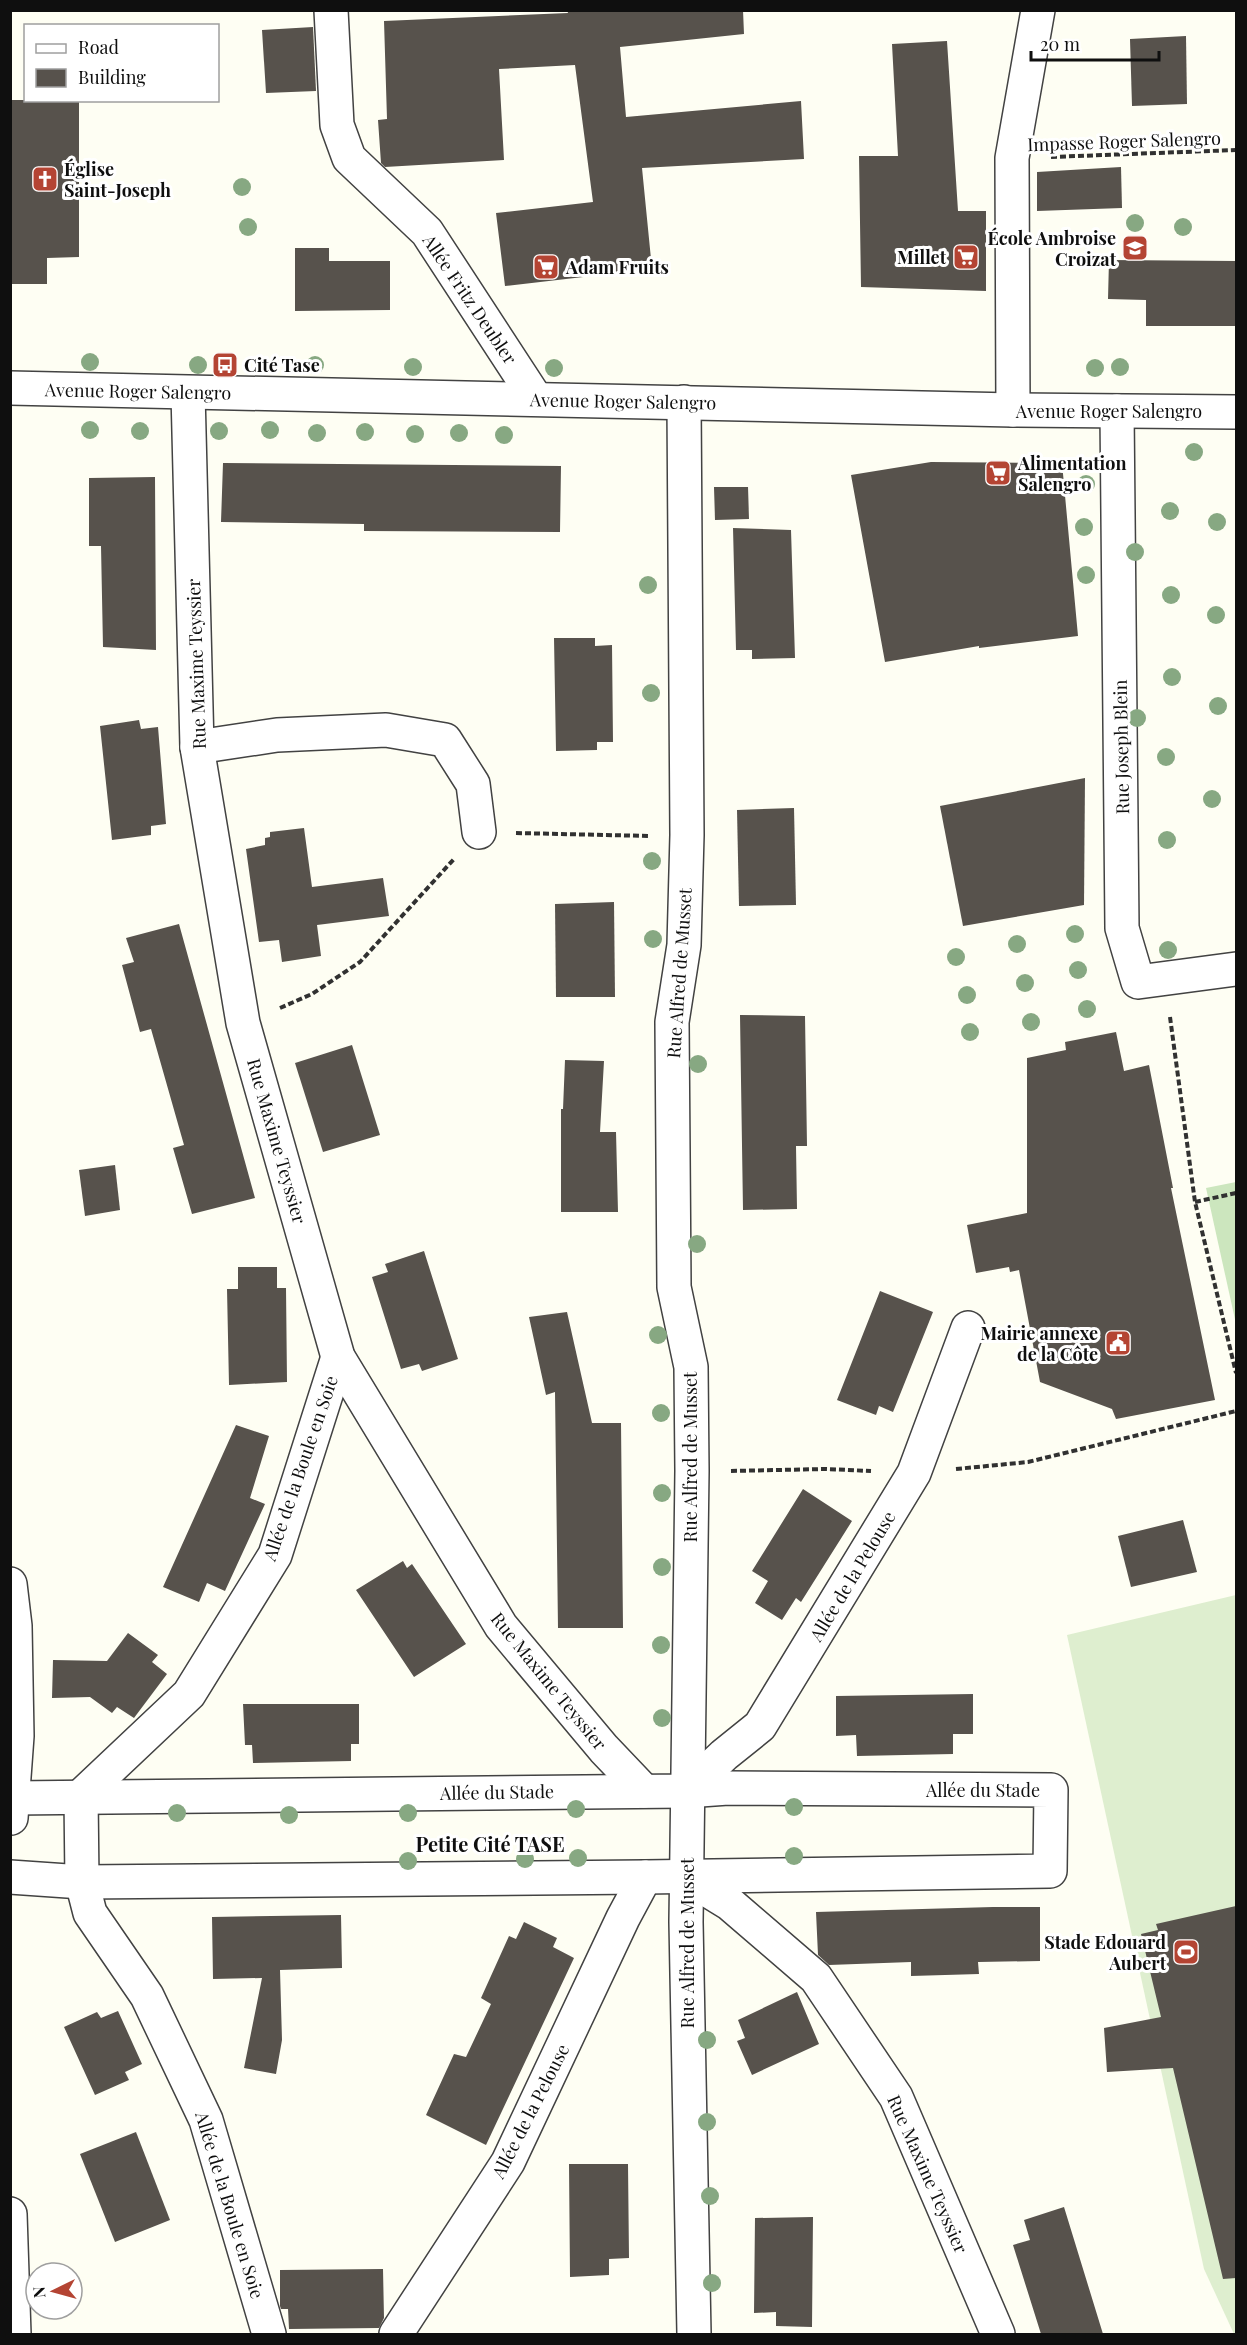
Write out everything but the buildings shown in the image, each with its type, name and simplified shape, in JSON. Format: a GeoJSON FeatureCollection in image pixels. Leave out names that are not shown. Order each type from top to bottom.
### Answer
{"type":"FeatureCollection","features":[{"type":"Feature","properties":{"kind":"street","name":"Allée Fritz Deubler"},"geometry":{"type":"LineString","coordinates":[[331,10],[337,124],[350,158],[427,232],[536,399]]}},
{"type":"Feature","properties":{"kind":"street"},"geometry":{"type":"LineString","coordinates":[[1013,410],[1012,158],[1038,10]]}},
{"type":"Feature","properties":{"kind":"street","name":"Avenue Roger Salengro"},"geometry":{"type":"LineString","coordinates":[[10,388],[1013,410],[1236,412]]}},
{"type":"Feature","properties":{"kind":"street","name":"Rue Maxime Teyssier"},"geometry":{"type":"LineString","coordinates":[[188,393],[197,747],[243,1023],[338,1357],[501,1626],[604,1749],[644,1791]]}},
{"type":"Feature","properties":{"kind":"street","name":"Rue Alfred de Musset"},"geometry":{"type":"LineString","coordinates":[[684,402],[687,835],[684,945],[672,1022],[674,1287],[691,1366],[692,1471],[686,1877],[694,2334]]}},
{"type":"Feature","properties":{"kind":"street","name":"Rue Joseph Blein"},"geometry":{"type":"LineString","coordinates":[[1118,411],[1122,928],[1138,982],[1236,969]]}},
{"type":"Feature","properties":{"kind":"street"},"geometry":{"type":"LineString","coordinates":[[197,747],[277,735],[386,730],[445,740],[473,784],[479,832]]}},
{"type":"Feature","properties":{"kind":"street","name":"Allée de la Pelouse"},"geometry":{"type":"LineString","coordinates":[[686,1791],[724,1755],[760,1726],[914,1473],[968,1328]]}},
{"type":"Feature","properties":{"kind":"street","name":"Allée de la Boule en Soie"},"geometry":{"type":"LineString","coordinates":[[269,2334],[206,2120],[147,1996],[90,1913],[82,1882],[81,1796],[189,1694],[275,1555],[338,1357]]}},
{"type":"Feature","properties":{"kind":"street"},"geometry":{"type":"LineString","coordinates":[[10,1584],[15,1626],[16,1736],[11,1809]]}},
{"type":"Feature","properties":{"kind":"street","name":"Allée du Stade"},"geometry":{"type":"LineString","coordinates":[[10,1877],[82,1882],[686,1877],[1050,1871],[1051,1790],[728,1788],[686,1791],[81,1796],[11,1809]]}},
{"type":"Feature","properties":{"kind":"street","name":"Allée de la Pelouse"},"geometry":{"type":"LineString","coordinates":[[396,2334],[508,2162],[623,1918],[645,1877]]}},
{"type":"Feature","properties":{"kind":"street","name":"Rue Maxime Teyssier"},"geometry":{"type":"LineString","coordinates":[[686,1877],[730,1904],[816,1978],[896,2097],[998,2334]]}},
{"type":"Feature","properties":{"kind":"street"},"geometry":{"type":"LineString","coordinates":[[10,2214],[14,2334]]}},
{"type":"Feature","properties":{"kind":"path","name":"Impasse Roger Salengro"},"geometry":{"type":"LineString","coordinates":[[1012,158],[1236,150]]}},
{"type":"Feature","properties":{"kind":"path"},"geometry":{"type":"LineString","coordinates":[[243,1023],[312,994],[360,962],[479,832],[687,835]]}},
{"type":"Feature","properties":{"kind":"path"},"geometry":{"type":"LineString","coordinates":[[1166,978],[1195,1202],[1236,1373]]}},
{"type":"Feature","properties":{"kind":"path"},"geometry":{"type":"LineString","coordinates":[[1195,1202],[1236,1193]]}},
{"type":"Feature","properties":{"kind":"path"},"geometry":{"type":"LineString","coordinates":[[692,1471],[826,1469],[914,1473],[1028,1462],[1236,1411]]}},
{"type":"Feature","properties":{"kind":"green space"},"geometry":{"type":"Polygon","coordinates":[[[1236,1182],[1236,1324],[1206,1188],[1236,1182]]]}},
{"type":"Feature","properties":{"kind":"green space","name":"Stade Edouard Aubert"},"geometry":{"type":"Polygon","coordinates":[[[1236,1595],[1236,2334],[1234,2334],[1204,2269],[1067,1635],[1236,1595]]]}},
{"type":"Feature","properties":{"kind":"place","name":"Église Saint-Joseph"},"geometry":{"type":"Point","coordinates":[45,179]}},
{"type":"Feature","properties":{"kind":"place","name":"École Ambroise Croizat"},"geometry":{"type":"Point","coordinates":[1135,248]}},
{"type":"Feature","properties":{"kind":"place","name":"Millet"},"geometry":{"type":"Point","coordinates":[966,257]}},
{"type":"Feature","properties":{"kind":"place","name":"Adam Fruits"},"geometry":{"type":"Point","coordinates":[546,267]}},
{"type":"Feature","properties":{"kind":"place","name":"Cité Tase"},"geometry":{"type":"Point","coordinates":[225,365]}},
{"type":"Feature","properties":{"kind":"place","name":"Alimentation Salengro"},"geometry":{"type":"Point","coordinates":[998,473]}},
{"type":"Feature","properties":{"kind":"place","name":"Mairie annexe de la Côte"},"geometry":{"type":"Point","coordinates":[1118,1343]}},
{"type":"Feature","properties":{"kind":"place","name":"Stade Edouard Aubert"},"geometry":{"type":"Point","coordinates":[1186,1952]}},
{"type":"Feature","properties":{"kind":"district","name":"Petite Cité TASE"},"geometry":{"type":"Point","coordinates":[490,1843]}}]}
